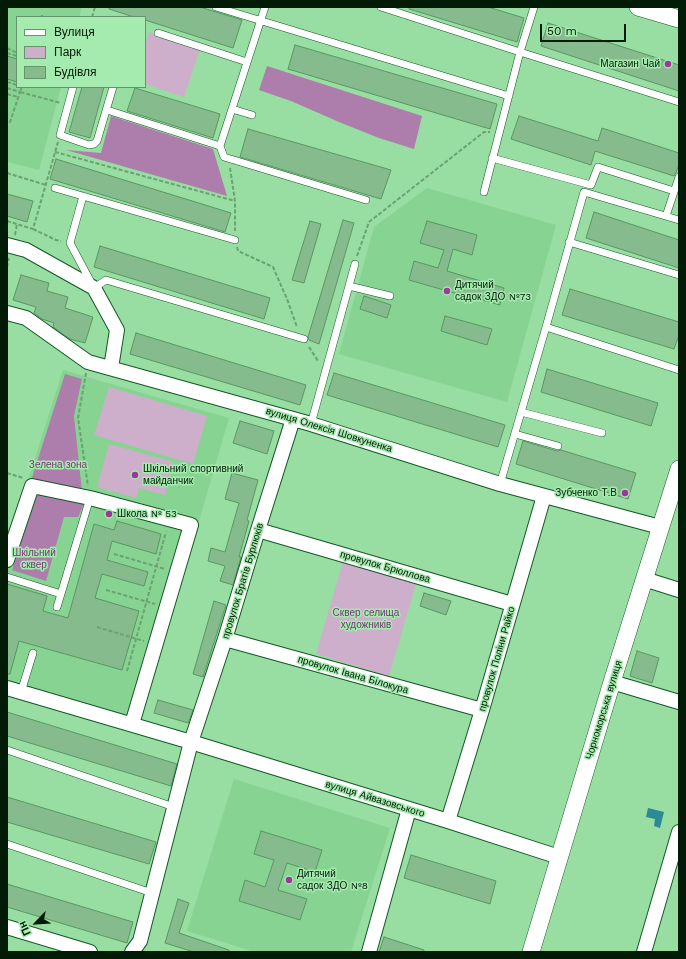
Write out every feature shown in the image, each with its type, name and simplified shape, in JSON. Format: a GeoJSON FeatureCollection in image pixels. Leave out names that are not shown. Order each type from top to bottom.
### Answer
{"type":"FeatureCollection","features":[{"type":"Feature","properties":{"kind":"street"},"geometry":{"type":"LineString","coordinates":[[638,7],[679,19]]}},
{"type":"Feature","properties":{"kind":"street"},"geometry":{"type":"LineString","coordinates":[[7,245],[26,250],[94,288],[117,330],[111,368]]}},
{"type":"Feature","properties":{"kind":"street","name":"вулиця Олексія Шовкуненка"},"geometry":{"type":"LineString","coordinates":[[7,312],[26,318],[88,362],[312,424],[500,484],[660,527]]}},
{"type":"Feature","properties":{"kind":"street","name":"провулок Братів Бурлюків"},"geometry":{"type":"LineString","coordinates":[[191,742],[225,639],[293,419]]}},
{"type":"Feature","properties":{"kind":"street","name":"Чорноморська вулиця"},"geometry":{"type":"LineString","coordinates":[[531,952],[612,682],[679,471]]}},
{"type":"Feature","properties":{"kind":"street"},"geometry":{"type":"LineString","coordinates":[[7,560],[32,486],[90,498],[191,525],[132,724]]}},
{"type":"Feature","properties":{"kind":"street","name":"провулок Поліни Райко"},"geometry":{"type":"LineString","coordinates":[[448,821],[544,496]]}},
{"type":"Feature","properties":{"kind":"street","name":"провулок Брюллова"},"geometry":{"type":"LineString","coordinates":[[258,530],[512,604]]}},
{"type":"Feature","properties":{"kind":"street"},"geometry":{"type":"LineString","coordinates":[[644,579],[679,590]]}},
{"type":"Feature","properties":{"kind":"street","name":"провулок Івана Білокура"},"geometry":{"type":"LineString","coordinates":[[225,639],[482,710]]}},
{"type":"Feature","properties":{"kind":"street"},"geometry":{"type":"LineString","coordinates":[[612,682],[679,702]]}},
{"type":"Feature","properties":{"kind":"street","name":"вулиця Айвазовського"},"geometry":{"type":"LineString","coordinates":[[7,688],[191,742],[448,821],[559,857]]}},
{"type":"Feature","properties":{"kind":"street"},"geometry":{"type":"LineString","coordinates":[[132,952],[140,941],[191,742]]}},
{"type":"Feature","properties":{"kind":"street"},"geometry":{"type":"LineString","coordinates":[[369,952],[409,809]]}},
{"type":"Feature","properties":{"kind":"street"},"geometry":{"type":"LineString","coordinates":[[644,952],[679,832]]}},
{"type":"Feature","properties":{"kind":"street"},"geometry":{"type":"LineString","coordinates":[[7,927],[90,952]]}},
{"type":"Feature","properties":{"kind":"lane"},"geometry":{"type":"LineString","coordinates":[[216,7],[509,96]]}},
{"type":"Feature","properties":{"kind":"lane"},"geometry":{"type":"LineString","coordinates":[[265,7],[220,146],[224,157],[366,200]]}},
{"type":"Feature","properties":{"kind":"lane"},"geometry":{"type":"LineString","coordinates":[[381,7],[679,102]]}},
{"type":"Feature","properties":{"kind":"lane"},"geometry":{"type":"LineString","coordinates":[[484,192],[520,52],[534,7]]}},
{"type":"Feature","properties":{"kind":"lane"},"geometry":{"type":"LineString","coordinates":[[158,33],[247,62]]}},
{"type":"Feature","properties":{"kind":"lane"},"geometry":{"type":"LineString","coordinates":[[73,88],[60,135],[89,145],[94,144],[97,141],[113,88]]}},
{"type":"Feature","properties":{"kind":"lane"},"geometry":{"type":"LineString","coordinates":[[232,109],[252,115]]}},
{"type":"Feature","properties":{"kind":"lane"},"geometry":{"type":"LineString","coordinates":[[107,110],[220,146]]}},
{"type":"Feature","properties":{"kind":"lane"},"geometry":{"type":"LineString","coordinates":[[492,158],[591,185],[598,167],[674,191]]}},
{"type":"Feature","properties":{"kind":"lane"},"geometry":{"type":"LineString","coordinates":[[257,176],[260,168]]}},
{"type":"Feature","properties":{"kind":"lane"},"geometry":{"type":"LineString","coordinates":[[666,216],[679,177]]}},
{"type":"Feature","properties":{"kind":"lane"},"geometry":{"type":"LineString","coordinates":[[55,188],[235,240]]}},
{"type":"Feature","properties":{"kind":"lane"},"geometry":{"type":"LineString","coordinates":[[500,484],[584,192],[679,220]]}},
{"type":"Feature","properties":{"kind":"lane"},"geometry":{"type":"LineString","coordinates":[[83,196],[70,244],[94,288],[106,280],[304,339]]}},
{"type":"Feature","properties":{"kind":"lane"},"geometry":{"type":"LineString","coordinates":[[569,242],[679,275]]}},
{"type":"Feature","properties":{"kind":"lane"},"geometry":{"type":"LineString","coordinates":[[312,424],[355,264]]}},
{"type":"Feature","properties":{"kind":"lane"},"geometry":{"type":"LineString","coordinates":[[349,286],[390,296]]}},
{"type":"Feature","properties":{"kind":"lane"},"geometry":{"type":"LineString","coordinates":[[546,327],[679,370]]}},
{"type":"Feature","properties":{"kind":"lane"},"geometry":{"type":"LineString","coordinates":[[521,412],[602,434]]}},
{"type":"Feature","properties":{"kind":"lane"},"geometry":{"type":"LineString","coordinates":[[514,434],[558,446]]}},
{"type":"Feature","properties":{"kind":"lane"},"geometry":{"type":"LineString","coordinates":[[57,607],[90,498]]}},
{"type":"Feature","properties":{"kind":"lane"},"geometry":{"type":"LineString","coordinates":[[7,577],[61,594]]}},
{"type":"Feature","properties":{"kind":"lane"},"geometry":{"type":"LineString","coordinates":[[21,692],[33,653]]}},
{"type":"Feature","properties":{"kind":"lane"},"geometry":{"type":"LineString","coordinates":[[7,750],[174,807]]}},
{"type":"Feature","properties":{"kind":"lane"},"geometry":{"type":"LineString","coordinates":[[7,844],[152,893]]}},
{"type":"Feature","properties":{"kind":"path"},"geometry":{"type":"LineString","coordinates":[[7,48],[16,53]]}},
{"type":"Feature","properties":{"kind":"path"},"geometry":{"type":"LineString","coordinates":[[7,88],[57,102]]}},
{"type":"Feature","properties":{"kind":"path"},"geometry":{"type":"LineString","coordinates":[[7,121],[10,122],[22,88]]}},
{"type":"Feature","properties":{"kind":"path"},"geometry":{"type":"LineString","coordinates":[[7,94],[18,97]]}},
{"type":"Feature","properties":{"kind":"path"},"geometry":{"type":"LineString","coordinates":[[355,264],[369,222],[484,132],[499,132]]}},
{"type":"Feature","properties":{"kind":"path"},"geometry":{"type":"LineString","coordinates":[[33,228],[60,135]]}},
{"type":"Feature","properties":{"kind":"path"},"geometry":{"type":"LineString","coordinates":[[55,152],[235,201]]}},
{"type":"Feature","properties":{"kind":"path"},"geometry":{"type":"LineString","coordinates":[[229,159],[235,201],[235,240],[238,251],[273,267],[298,328],[325,373]]}},
{"type":"Feature","properties":{"kind":"path"},"geometry":{"type":"LineString","coordinates":[[7,173],[46,185]]}},
{"type":"Feature","properties":{"kind":"path"},"geometry":{"type":"LineString","coordinates":[[7,221],[33,228],[56,240]]}},
{"type":"Feature","properties":{"kind":"path"},"geometry":{"type":"LineString","coordinates":[[88,362],[78,418],[90,498]]}},
{"type":"Feature","properties":{"kind":"path"},"geometry":{"type":"LineString","coordinates":[[7,473],[24,478]]}},
{"type":"Feature","properties":{"kind":"path"},"geometry":{"type":"LineString","coordinates":[[127,671],[166,532]]}},
{"type":"Feature","properties":{"kind":"path"},"geometry":{"type":"LineString","coordinates":[[114,554],[157,566]]}},
{"type":"Feature","properties":{"kind":"path"},"geometry":{"type":"LineString","coordinates":[[106,590],[147,602]]}},
{"type":"Feature","properties":{"kind":"path"},"geometry":{"type":"LineString","coordinates":[[97,627],[136,639]]}},
{"type":"Feature","properties":{"kind":"shaded area"},"geometry":{"type":"Polygon","coordinates":[[[7,7],[82,7],[79,16],[16,16],[16,88],[61,88],[39,170],[7,162],[7,7]]]}},
{"type":"Feature","properties":{"kind":"shaded area","name":"Дитячий садок ЗДО №73"},"geometry":{"type":"Polygon","coordinates":[[[427,188],[556,225],[507,402],[339,354],[374,227],[427,188]]]}},
{"type":"Feature","properties":{"kind":"shaded area","name":"Школа № 53"},"geometry":{"type":"Polygon","coordinates":[[[63,370],[229,418],[141,720],[7,680],[7,546],[63,370]]]}},
{"type":"Feature","properties":{"kind":"shaded area","name":"Дитячий садок ЗДО №8"},"geometry":{"type":"Polygon","coordinates":[[[234,779],[390,828],[351,952],[255,952],[187,931],[234,779]]]}},
{"type":"Feature","properties":{"kind":"green space"},"geometry":{"type":"Polygon","coordinates":[[[149,32],[200,49],[184,97],[146,84],[146,42],[149,32]]]}},
{"type":"Feature","properties":{"kind":"green space"},"geometry":{"type":"Polygon","coordinates":[[[267,66],[422,116],[414,149],[379,138],[291,101],[259,90],[267,66]]]}},
{"type":"Feature","properties":{"kind":"green space"},"geometry":{"type":"Polygon","coordinates":[[[111,116],[213,149],[227,196],[66,150],[101,153],[111,116]]]}},
{"type":"Feature","properties":{"kind":"green space","name":"Зелена зона"},"geometry":{"type":"Polygon","coordinates":[[[65,374],[82,379],[74,416],[82,492],[31,481],[65,374]]]}},
{"type":"Feature","properties":{"kind":"green space"},"geometry":{"type":"Polygon","coordinates":[[[109,387],[207,416],[193,464],[94,435],[109,387]]]}},
{"type":"Feature","properties":{"kind":"green space","name":"Шкільний спортивний майданчик"},"geometry":{"type":"Polygon","coordinates":[[[109,444],[174,462],[165,495],[139,488],[136,498],[97,487],[109,444]]]}},
{"type":"Feature","properties":{"kind":"green space","name":"Шкільний сквер"},"geometry":{"type":"Polygon","coordinates":[[[37,493],[85,502],[78,517],[64,517],[46,581],[12,570],[37,493]]]}},
{"type":"Feature","properties":{"kind":"green space","name":"Сквер селища художників"},"geometry":{"type":"Polygon","coordinates":[[[343,562],[416,584],[389,676],[316,654],[343,562]]]}},
{"type":"Feature","properties":{"kind":"water"},"geometry":{"type":"Polygon","coordinates":[[[648,808],[664,812],[660,828],[654,826],[655,819],[646,817],[648,808]]]}},
{"type":"Feature","properties":{"kind":"building"},"geometry":{"type":"Polygon","coordinates":[[[109,7],[200,7],[242,20],[233,48],[146,20],[146,16],[131,16],[109,9],[109,7]]]}},
{"type":"Feature","properties":{"kind":"building"},"geometry":{"type":"Polygon","coordinates":[[[409,7],[488,7],[524,18],[517,42],[409,9],[409,7]]]}},
{"type":"Feature","properties":{"kind":"building"},"geometry":{"type":"Polygon","coordinates":[[[548,23],[679,65],[679,91],[541,46],[548,23]]]}},
{"type":"Feature","properties":{"kind":"building"},"geometry":{"type":"Polygon","coordinates":[[[295,45],[497,104],[490,129],[288,69],[295,45]]]}},
{"type":"Feature","properties":{"kind":"building"},"geometry":{"type":"Polygon","coordinates":[[[7,56],[16,59],[16,82],[7,79],[7,56]]]}},
{"type":"Feature","properties":{"kind":"building"},"geometry":{"type":"Polygon","coordinates":[[[82,88],[104,88],[90,138],[69,132],[82,88]]]}},
{"type":"Feature","properties":{"kind":"building"},"geometry":{"type":"Polygon","coordinates":[[[135,88],[220,114],[213,138],[127,111],[135,88]]]}},
{"type":"Feature","properties":{"kind":"building"},"geometry":{"type":"Polygon","coordinates":[[[519,116],[598,141],[602,128],[679,153],[679,164],[674,176],[595,151],[591,165],[511,139],[519,116]]]}},
{"type":"Feature","properties":{"kind":"building"},"geometry":{"type":"Polygon","coordinates":[[[248,129],[391,170],[381,199],[240,157],[248,129]]]}},
{"type":"Feature","properties":{"kind":"building"},"geometry":{"type":"Polygon","coordinates":[[[56,159],[231,213],[225,232],[50,179],[56,159]]]}},
{"type":"Feature","properties":{"kind":"building"},"geometry":{"type":"Polygon","coordinates":[[[7,194],[33,201],[27,222],[7,216],[7,194]]]}},
{"type":"Feature","properties":{"kind":"building"},"geometry":{"type":"Polygon","coordinates":[[[594,212],[679,240],[679,268],[586,238],[594,212]]]}},
{"type":"Feature","properties":{"kind":"building"},"geometry":{"type":"Polygon","coordinates":[[[343,220],[354,223],[319,344],[309,340],[308,337],[343,220]]]}},
{"type":"Feature","properties":{"kind":"building"},"geometry":{"type":"Polygon","coordinates":[[[310,221],[321,224],[304,283],[292,280],[310,221]]]}},
{"type":"Feature","properties":{"kind":"building"},"geometry":{"type":"Polygon","coordinates":[[[427,221],[477,235],[472,255],[453,249],[447,271],[504,288],[500,305],[409,280],[414,261],[438,268],[444,250],[420,243],[427,221]]]}},
{"type":"Feature","properties":{"kind":"building"},"geometry":{"type":"Polygon","coordinates":[[[100,246],[270,298],[264,319],[94,267],[100,246]]]}},
{"type":"Feature","properties":{"kind":"building"},"geometry":{"type":"Polygon","coordinates":[[[21,275],[49,283],[47,291],[68,297],[65,308],[93,317],[85,343],[70,339],[53,327],[54,323],[42,319],[34,313],[36,307],[13,300],[21,275]]]}},
{"type":"Feature","properties":{"kind":"building"},"geometry":{"type":"Polygon","coordinates":[[[570,289],[679,322],[679,335],[674,349],[562,315],[570,289]]]}},
{"type":"Feature","properties":{"kind":"building"},"geometry":{"type":"Polygon","coordinates":[[[364,296],[391,305],[387,318],[360,309],[364,296]]]}},
{"type":"Feature","properties":{"kind":"building"},"geometry":{"type":"Polygon","coordinates":[[[445,316],[492,329],[487,345],[441,331],[445,316]]]}},
{"type":"Feature","properties":{"kind":"building"},"geometry":{"type":"Polygon","coordinates":[[[136,333],[306,385],[300,405],[130,354],[136,333]]]}},
{"type":"Feature","properties":{"kind":"building"},"geometry":{"type":"Polygon","coordinates":[[[547,369],[658,403],[651,426],[541,392],[547,369]]]}},
{"type":"Feature","properties":{"kind":"building"},"geometry":{"type":"Polygon","coordinates":[[[334,373],[505,425],[498,447],[327,395],[334,373]]]}},
{"type":"Feature","properties":{"kind":"building"},"geometry":{"type":"Polygon","coordinates":[[[240,421],[274,431],[267,454],[233,443],[240,421]]]}},
{"type":"Feature","properties":{"kind":"building"},"geometry":{"type":"Polygon","coordinates":[[[523,441],[557,451],[561,450],[636,473],[628,499],[516,464],[523,441]]]}},
{"type":"Feature","properties":{"kind":"building"},"geometry":{"type":"Polygon","coordinates":[[[232,473],[258,480],[247,520],[249,521],[233,585],[220,581],[225,566],[208,561],[211,548],[225,552],[239,503],[225,499],[232,473]]]}},
{"type":"Feature","properties":{"kind":"building"},"geometry":{"type":"Polygon","coordinates":[[[117,521],[161,534],[156,554],[112,541],[107,560],[148,572],[144,586],[102,574],[95,598],[139,611],[122,670],[19,641],[10,674],[7,674],[7,584],[47,596],[43,611],[68,618],[94,524],[114,530],[117,521]]]}},
{"type":"Feature","properties":{"kind":"building"},"geometry":{"type":"Polygon","coordinates":[[[424,593],[451,601],[446,615],[420,606],[424,593]]]}},
{"type":"Feature","properties":{"kind":"building"},"geometry":{"type":"Polygon","coordinates":[[[214,601],[226,605],[203,677],[193,674],[214,601]]]}},
{"type":"Feature","properties":{"kind":"building"},"geometry":{"type":"Polygon","coordinates":[[[637,651],[659,658],[652,683],[630,676],[637,651]]]}},
{"type":"Feature","properties":{"kind":"building"},"geometry":{"type":"Polygon","coordinates":[[[158,700],[193,710],[188,723],[154,713],[158,700]]]}},
{"type":"Feature","properties":{"kind":"building"},"geometry":{"type":"Polygon","coordinates":[[[7,712],[177,764],[171,786],[7,736],[7,712]]]}},
{"type":"Feature","properties":{"kind":"building"},"geometry":{"type":"Polygon","coordinates":[[[7,797],[156,842],[149,864],[7,822],[7,797]]]}},
{"type":"Feature","properties":{"kind":"building"},"geometry":{"type":"Polygon","coordinates":[[[261,831],[322,850],[315,872],[287,863],[278,890],[307,899],[300,920],[239,901],[245,880],[265,887],[274,860],[254,854],[261,831]]]}},
{"type":"Feature","properties":{"kind":"building"},"geometry":{"type":"Polygon","coordinates":[[[411,855],[496,881],[490,904],[404,878],[411,855]]]}},
{"type":"Feature","properties":{"kind":"building"},"geometry":{"type":"Polygon","coordinates":[[[7,884],[133,922],[127,943],[7,907],[7,884]]]}},
{"type":"Feature","properties":{"kind":"building"},"geometry":{"type":"Polygon","coordinates":[[[178,899],[189,903],[179,933],[229,950],[229,952],[194,952],[165,943],[178,899]]]}},
{"type":"Feature","properties":{"kind":"building"},"geometry":{"type":"Polygon","coordinates":[[[384,937],[424,950],[424,952],[379,952],[384,937]]]}},
{"type":"Feature","properties":{"kind":"place","name":"Магазин Чай"},"geometry":{"type":"Point","coordinates":[668,64]}},
{"type":"Feature","properties":{"kind":"place","name":"Дитячий садок ЗДО №73"},"geometry":{"type":"Point","coordinates":[447,291]}},
{"type":"Feature","properties":{"kind":"place","name":"Шкільний спортивний майданчик"},"geometry":{"type":"Point","coordinates":[135,475]}},
{"type":"Feature","properties":{"kind":"place","name":"Зубченко Т.В"},"geometry":{"type":"Point","coordinates":[625,493]}},
{"type":"Feature","properties":{"kind":"place","name":"Школа № 53"},"geometry":{"type":"Point","coordinates":[109,514]}},
{"type":"Feature","properties":{"kind":"place","name":"Дитячий садок ЗДО №8"},"geometry":{"type":"Point","coordinates":[289,880]}}]}
